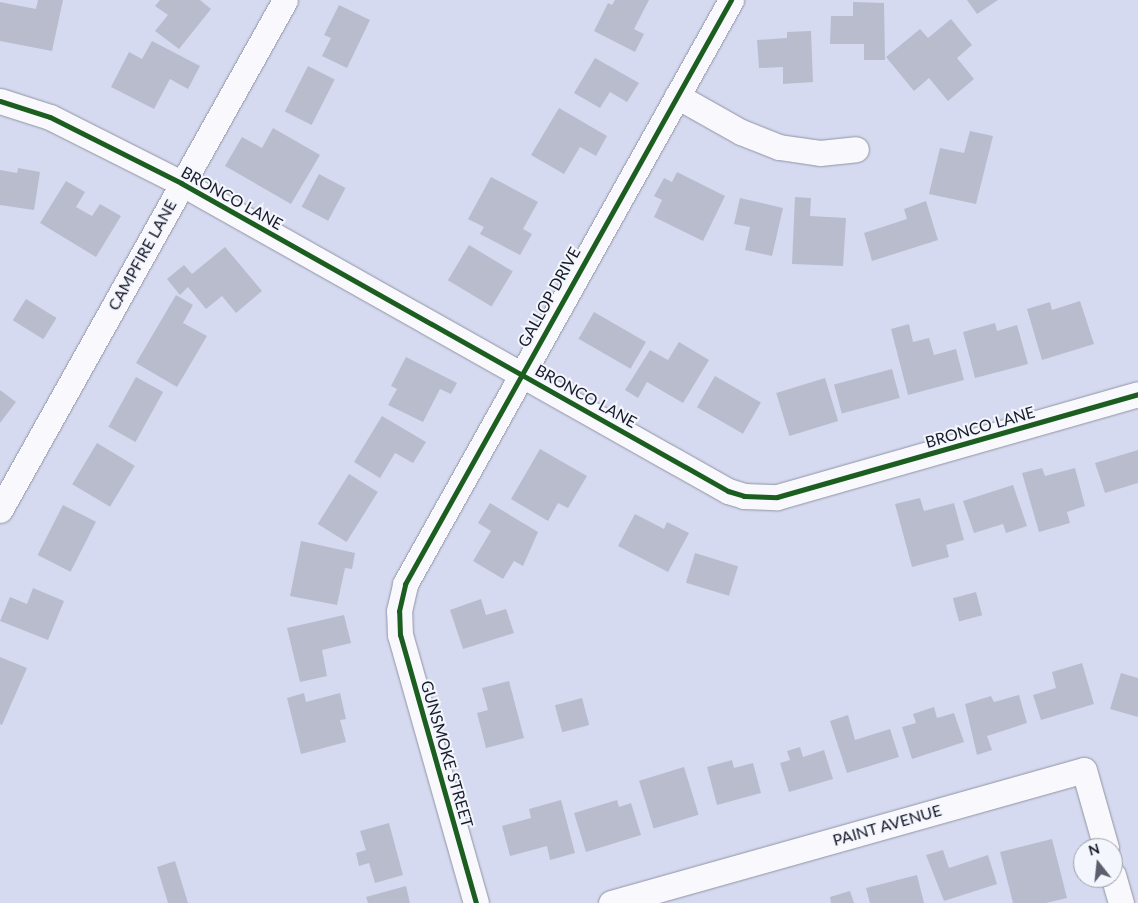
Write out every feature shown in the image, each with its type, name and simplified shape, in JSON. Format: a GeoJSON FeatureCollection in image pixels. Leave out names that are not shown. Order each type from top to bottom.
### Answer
{"type":"FeatureCollection","features":[{"type":"Feature","properties":{"kind":"street","name":"CAMPFIRE LANE"},"geometry":{"type":"LineString","coordinates":[[2,502],[285,0]]}},
{"type":"Feature","properties":{"kind":"street","name":"GALLOP DRIVE"},"geometry":{"type":"LineString","coordinates":[[399,611],[405,584],[520,373],[730,0]]}},
{"type":"Feature","properties":{"kind":"street"},"geometry":{"type":"LineString","coordinates":[[677,96],[742,132],[779,147],[820,153],[856,149]]}},
{"type":"Feature","properties":{"kind":"street","name":"BRONCO LANE"},"geometry":{"type":"LineString","coordinates":[[0,101],[50,117],[181,183],[728,490],[761,498],[777,497],[1138,394]]}},
{"type":"Feature","properties":{"kind":"street","name":"GUNSMOKE STREET"},"geometry":{"type":"LineString","coordinates":[[399,611],[400,635],[476,903]]}},
{"type":"Feature","properties":{"kind":"street","name":"PAINT AVENUE"},"geometry":{"type":"LineString","coordinates":[[611,903],[1084,770],[1103,838]]}},
{"type":"Feature","properties":{"kind":"street"},"geometry":{"type":"LineString","coordinates":[[1117,888],[1121,903]]}},
{"type":"Feature","properties":{"kind":"building"},"geometry":{"type":"Polygon","coordinates":[[[38,0],[63,0],[52,51],[0,41],[0,2],[36,9],[38,0]]]}},
{"type":"Feature","properties":{"kind":"building"},"geometry":{"type":"Polygon","coordinates":[[[160,0],[200,0],[211,9],[179,49],[155,31],[168,15],[155,6],[160,0]]]}},
{"type":"Feature","properties":{"kind":"building"},"geometry":{"type":"Polygon","coordinates":[[[615,0],[649,0],[634,29],[644,34],[635,52],[594,31],[608,3],[612,5],[615,0]]]}},
{"type":"Feature","properties":{"kind":"building"},"geometry":{"type":"Polygon","coordinates":[[[967,0],[998,0],[977,14],[967,0]]]}},
{"type":"Feature","properties":{"kind":"building"},"geometry":{"type":"Polygon","coordinates":[[[853,2],[884,3],[885,60],[864,60],[864,44],[830,44],[831,16],[853,16],[853,2]]]}},
{"type":"Feature","properties":{"kind":"building"},"geometry":{"type":"Polygon","coordinates":[[[339,5],[370,20],[347,68],[322,56],[331,38],[324,35],[339,5]]]}},
{"type":"Feature","properties":{"kind":"building"},"geometry":{"type":"Polygon","coordinates":[[[951,19],[972,45],[957,58],[974,79],[948,101],[929,78],[914,91],[886,57],[920,29],[928,38],[951,19]]]}},
{"type":"Feature","properties":{"kind":"building"},"geometry":{"type":"Polygon","coordinates":[[[811,31],[813,82],[783,84],[783,67],[759,68],[757,40],[787,38],[787,32],[811,31]]]}},
{"type":"Feature","properties":{"kind":"building"},"geometry":{"type":"Polygon","coordinates":[[[152,41],[200,66],[188,89],[170,79],[154,109],[111,87],[129,52],[142,59],[152,41]]]}},
{"type":"Feature","properties":{"kind":"building"},"geometry":{"type":"Polygon","coordinates":[[[595,58],[639,83],[627,102],[610,92],[600,108],[574,93],[595,58]]]}},
{"type":"Feature","properties":{"kind":"building"},"geometry":{"type":"Polygon","coordinates":[[[308,66],[335,80],[312,125],[285,111],[308,66]]]}},
{"type":"Feature","properties":{"kind":"building"},"geometry":{"type":"Polygon","coordinates":[[[559,108],[607,136],[596,156],[580,147],[564,174],[531,155],[559,108]]]}},
{"type":"Feature","properties":{"kind":"building"},"geometry":{"type":"Polygon","coordinates":[[[273,128],[320,155],[291,204],[225,166],[242,137],[262,148],[273,128]]]}},
{"type":"Feature","properties":{"kind":"building"},"geometry":{"type":"Polygon","coordinates":[[[970,131],[993,136],[976,204],[929,194],[940,148],[964,153],[970,131]]]}},
{"type":"Feature","properties":{"kind":"building"},"geometry":{"type":"Polygon","coordinates":[[[18,168],[40,172],[34,210],[0,205],[0,170],[17,173],[18,168]]]}},
{"type":"Feature","properties":{"kind":"building"},"geometry":{"type":"Polygon","coordinates":[[[677,172],[725,196],[703,241],[654,217],[662,200],[654,196],[664,178],[672,182],[677,172]]]}},
{"type":"Feature","properties":{"kind":"building"},"geometry":{"type":"Polygon","coordinates":[[[319,174],[345,188],[328,221],[302,207],[319,174]]]}},
{"type":"Feature","properties":{"kind":"building"},"geometry":{"type":"Polygon","coordinates":[[[491,177],[538,202],[523,229],[532,234],[520,255],[480,234],[484,227],[468,219],[491,177]]]}},
{"type":"Feature","properties":{"kind":"building"},"geometry":{"type":"Polygon","coordinates":[[[66,181],[85,192],[76,207],[92,216],[100,204],[121,216],[96,257],[40,223],[66,181]]]}},
{"type":"Feature","properties":{"kind":"building"},"geometry":{"type":"Polygon","coordinates":[[[795,197],[811,198],[810,216],[846,218],[843,266],[792,264],[795,197]]]}},
{"type":"Feature","properties":{"kind":"building"},"geometry":{"type":"Polygon","coordinates":[[[740,198],[783,208],[772,256],[745,250],[750,227],[734,224],[740,198]]]}},
{"type":"Feature","properties":{"kind":"building"},"geometry":{"type":"Polygon","coordinates":[[[926,201],[938,240],[872,261],[864,233],[907,219],[904,209],[926,201]]]}},
{"type":"Feature","properties":{"kind":"building"},"geometry":{"type":"Polygon","coordinates":[[[469,245],[513,271],[492,306],[448,280],[469,245]]]}},
{"type":"Feature","properties":{"kind":"building"},"geometry":{"type":"Polygon","coordinates":[[[225,247],[262,291],[236,313],[222,296],[206,309],[188,287],[180,295],[167,279],[184,265],[192,274],[225,247]]]}},
{"type":"Feature","properties":{"kind":"building"},"geometry":{"type":"Polygon","coordinates":[[[176,295],[193,305],[183,323],[207,336],[177,387],[136,363],[176,295]]]}},
{"type":"Feature","properties":{"kind":"building"},"geometry":{"type":"Polygon","coordinates":[[[26,299],[57,318],[43,339],[13,320],[26,299]]]}},
{"type":"Feature","properties":{"kind":"building"},"geometry":{"type":"Polygon","coordinates":[[[1080,301],[1094,344],[1042,360],[1027,309],[1050,302],[1052,310],[1080,301]]]}},
{"type":"Feature","properties":{"kind":"building"},"geometry":{"type":"Polygon","coordinates":[[[594,312],[646,342],[630,369],[578,339],[594,312]]]}},
{"type":"Feature","properties":{"kind":"building"},"geometry":{"type":"Polygon","coordinates":[[[995,323],[997,331],[1017,325],[1028,364],[975,378],[963,332],[995,323]]]}},
{"type":"Feature","properties":{"kind":"building"},"geometry":{"type":"Polygon","coordinates":[[[909,324],[913,342],[929,338],[934,355],[956,349],[964,380],[908,395],[891,329],[909,324]]]}},
{"type":"Feature","properties":{"kind":"building"},"geometry":{"type":"Polygon","coordinates":[[[679,342],[709,360],[683,403],[647,382],[638,398],[625,390],[650,350],[668,360],[679,342]]]}},
{"type":"Feature","properties":{"kind":"building"},"geometry":{"type":"Polygon","coordinates":[[[406,357],[457,383],[451,394],[440,389],[423,422],[388,405],[397,389],[391,386],[406,357]]]}},
{"type":"Feature","properties":{"kind":"building"},"geometry":{"type":"Polygon","coordinates":[[[892,369],[900,398],[842,414],[834,385],[892,369]]]}},
{"type":"Feature","properties":{"kind":"building"},"geometry":{"type":"Polygon","coordinates":[[[715,376],[761,402],[743,434],[697,407],[715,376]]]}},
{"type":"Feature","properties":{"kind":"building"},"geometry":{"type":"Polygon","coordinates":[[[136,377],[163,392],[135,442],[108,427],[136,377]]]}},
{"type":"Feature","properties":{"kind":"building"},"geometry":{"type":"Polygon","coordinates":[[[825,378],[838,421],[789,436],[776,393],[825,378]]]}},
{"type":"Feature","properties":{"kind":"building"},"geometry":{"type":"Polygon","coordinates":[[[0,390],[16,402],[0,423],[0,390]]]}},
{"type":"Feature","properties":{"kind":"building"},"geometry":{"type":"Polygon","coordinates":[[[382,416],[426,442],[413,463],[395,453],[380,478],[354,462],[382,416]]]}},
{"type":"Feature","properties":{"kind":"building"},"geometry":{"type":"Polygon","coordinates":[[[97,443],[135,466],[110,507],[72,484],[97,443]]]}},
{"type":"Feature","properties":{"kind":"building"},"geometry":{"type":"Polygon","coordinates":[[[540,449],[587,476],[568,508],[558,503],[548,521],[511,499],[540,449]]]}},
{"type":"Feature","properties":{"kind":"building"},"geometry":{"type":"Polygon","coordinates":[[[1138,450],[1138,483],[1105,493],[1095,463],[1138,450]]]}},
{"type":"Feature","properties":{"kind":"building"},"geometry":{"type":"Polygon","coordinates":[[[1042,468],[1045,476],[1075,468],[1085,506],[1067,512],[1070,523],[1039,532],[1022,473],[1042,468]]]}},
{"type":"Feature","properties":{"kind":"building"},"geometry":{"type":"Polygon","coordinates":[[[349,474],[378,492],[347,542],[318,524],[349,474]]]}},
{"type":"Feature","properties":{"kind":"building"},"geometry":{"type":"Polygon","coordinates":[[[1013,485],[1027,526],[1006,533],[1003,524],[974,533],[963,501],[1013,485]]]}},
{"type":"Feature","properties":{"kind":"building"},"geometry":{"type":"Polygon","coordinates":[[[920,498],[924,511],[954,503],[964,540],[946,545],[949,557],[912,567],[895,504],[920,498]]]}},
{"type":"Feature","properties":{"kind":"building"},"geometry":{"type":"Polygon","coordinates":[[[490,503],[538,532],[523,566],[514,561],[503,579],[473,561],[491,531],[478,523],[490,503]]]}},
{"type":"Feature","properties":{"kind":"building"},"geometry":{"type":"Polygon","coordinates":[[[63,505],[96,522],[71,572],[38,555],[63,505]]]}},
{"type":"Feature","properties":{"kind":"building"},"geometry":{"type":"Polygon","coordinates":[[[635,514],[664,529],[667,522],[689,533],[668,572],[618,546],[635,514]]]}},
{"type":"Feature","properties":{"kind":"building"},"geometry":{"type":"Polygon","coordinates":[[[301,541],[355,553],[352,569],[345,568],[337,605],[290,596],[301,541]]]}},
{"type":"Feature","properties":{"kind":"building"},"geometry":{"type":"Polygon","coordinates":[[[695,553],[738,566],[729,596],[686,583],[695,553]]]}},
{"type":"Feature","properties":{"kind":"building"},"geometry":{"type":"Polygon","coordinates":[[[33,588],[64,601],[48,640],[0,621],[10,597],[27,604],[33,588]]]}},
{"type":"Feature","properties":{"kind":"building"},"geometry":{"type":"Polygon","coordinates":[[[976,592],[982,615],[959,621],[953,598],[976,592]]]}},
{"type":"Feature","properties":{"kind":"building"},"geometry":{"type":"Polygon","coordinates":[[[481,599],[486,615],[506,609],[514,633],[463,649],[450,610],[481,599]]]}},
{"type":"Feature","properties":{"kind":"building"},"geometry":{"type":"Polygon","coordinates":[[[344,615],[351,643],[322,650],[327,676],[300,682],[287,628],[344,615]]]}},
{"type":"Feature","properties":{"kind":"building"},"geometry":{"type":"Polygon","coordinates":[[[0,657],[27,668],[2,725],[0,724],[0,657]]]}},
{"type":"Feature","properties":{"kind":"building"},"geometry":{"type":"Polygon","coordinates":[[[1082,663],[1094,704],[1041,720],[1033,695],[1056,688],[1052,672],[1082,663]]]}},
{"type":"Feature","properties":{"kind":"building"},"geometry":{"type":"Polygon","coordinates":[[[1121,673],[1138,678],[1138,717],[1110,709],[1121,673]]]}},
{"type":"Feature","properties":{"kind":"building"},"geometry":{"type":"Polygon","coordinates":[[[509,681],[524,738],[486,748],[477,713],[488,710],[482,688],[509,681]]]}},
{"type":"Feature","properties":{"kind":"building"},"geometry":{"type":"Polygon","coordinates":[[[304,693],[306,702],[340,693],[346,719],[340,720],[346,742],[301,754],[287,698],[304,693]]]}},
{"type":"Feature","properties":{"kind":"building"},"geometry":{"type":"Polygon","coordinates":[[[1019,695],[1027,723],[987,736],[992,750],[977,755],[965,704],[991,696],[994,702],[1019,695]]]}},
{"type":"Feature","properties":{"kind":"building"},"geometry":{"type":"Polygon","coordinates":[[[582,698],[589,725],[562,732],[555,705],[582,698]]]}},
{"type":"Feature","properties":{"kind":"building"},"geometry":{"type":"Polygon","coordinates":[[[934,707],[937,718],[954,713],[964,742],[912,759],[902,727],[916,723],[913,714],[934,707]]]}},
{"type":"Feature","properties":{"kind":"building"},"geometry":{"type":"Polygon","coordinates":[[[848,715],[855,740],[890,729],[899,757],[847,773],[830,721],[848,715]]]}},
{"type":"Feature","properties":{"kind":"building"},"geometry":{"type":"Polygon","coordinates":[[[800,747],[803,757],[824,750],[833,779],[789,792],[780,763],[790,760],[787,751],[800,747]]]}},
{"type":"Feature","properties":{"kind":"building"},"geometry":{"type":"Polygon","coordinates":[[[732,760],[734,768],[753,763],[761,793],[717,805],[707,767],[732,760]]]}},
{"type":"Feature","properties":{"kind":"building"},"geometry":{"type":"Polygon","coordinates":[[[684,767],[699,815],[654,829],[639,781],[684,767]]]}},
{"type":"Feature","properties":{"kind":"building"},"geometry":{"type":"Polygon","coordinates":[[[561,800],[575,853],[550,860],[547,846],[510,856],[502,826],[531,818],[529,809],[561,800]]]}},
{"type":"Feature","properties":{"kind":"building"},"geometry":{"type":"Polygon","coordinates":[[[617,800],[619,807],[631,803],[641,835],[586,852],[574,813],[617,800]]]}},
{"type":"Feature","properties":{"kind":"building"},"geometry":{"type":"Polygon","coordinates":[[[389,823],[403,875],[375,883],[369,863],[359,866],[356,853],[366,850],[360,831],[389,823]]]}},
{"type":"Feature","properties":{"kind":"building"},"geometry":{"type":"Polygon","coordinates":[[[1052,839],[1067,898],[1046,903],[1013,903],[1000,852],[1052,839]]]}},
{"type":"Feature","properties":{"kind":"building"},"geometry":{"type":"Polygon","coordinates":[[[943,850],[949,868],[988,855],[997,884],[944,901],[926,855],[943,850]]]}},
{"type":"Feature","properties":{"kind":"building"},"geometry":{"type":"Polygon","coordinates":[[[175,861],[188,903],[168,903],[157,867],[175,861]]]}},
{"type":"Feature","properties":{"kind":"building"},"geometry":{"type":"Polygon","coordinates":[[[917,875],[924,903],[870,903],[866,888],[917,875]]]}},
{"type":"Feature","properties":{"kind":"building"},"geometry":{"type":"Polygon","coordinates":[[[406,886],[410,903],[368,903],[366,897],[406,886]]]}},
{"type":"Feature","properties":{"kind":"building"},"geometry":{"type":"Polygon","coordinates":[[[850,891],[854,903],[831,903],[830,897],[850,891]]]}},
{"type":"Feature","properties":{"kind":"cycle path"},"geometry":{"type":"LineString","coordinates":[[476,903],[400,635],[399,611],[405,584],[731,0]]}},
{"type":"Feature","properties":{"kind":"cycle path"},"geometry":{"type":"LineString","coordinates":[[0,101],[50,117],[181,183],[728,491],[744,496],[777,497],[1138,394]]}}]}
